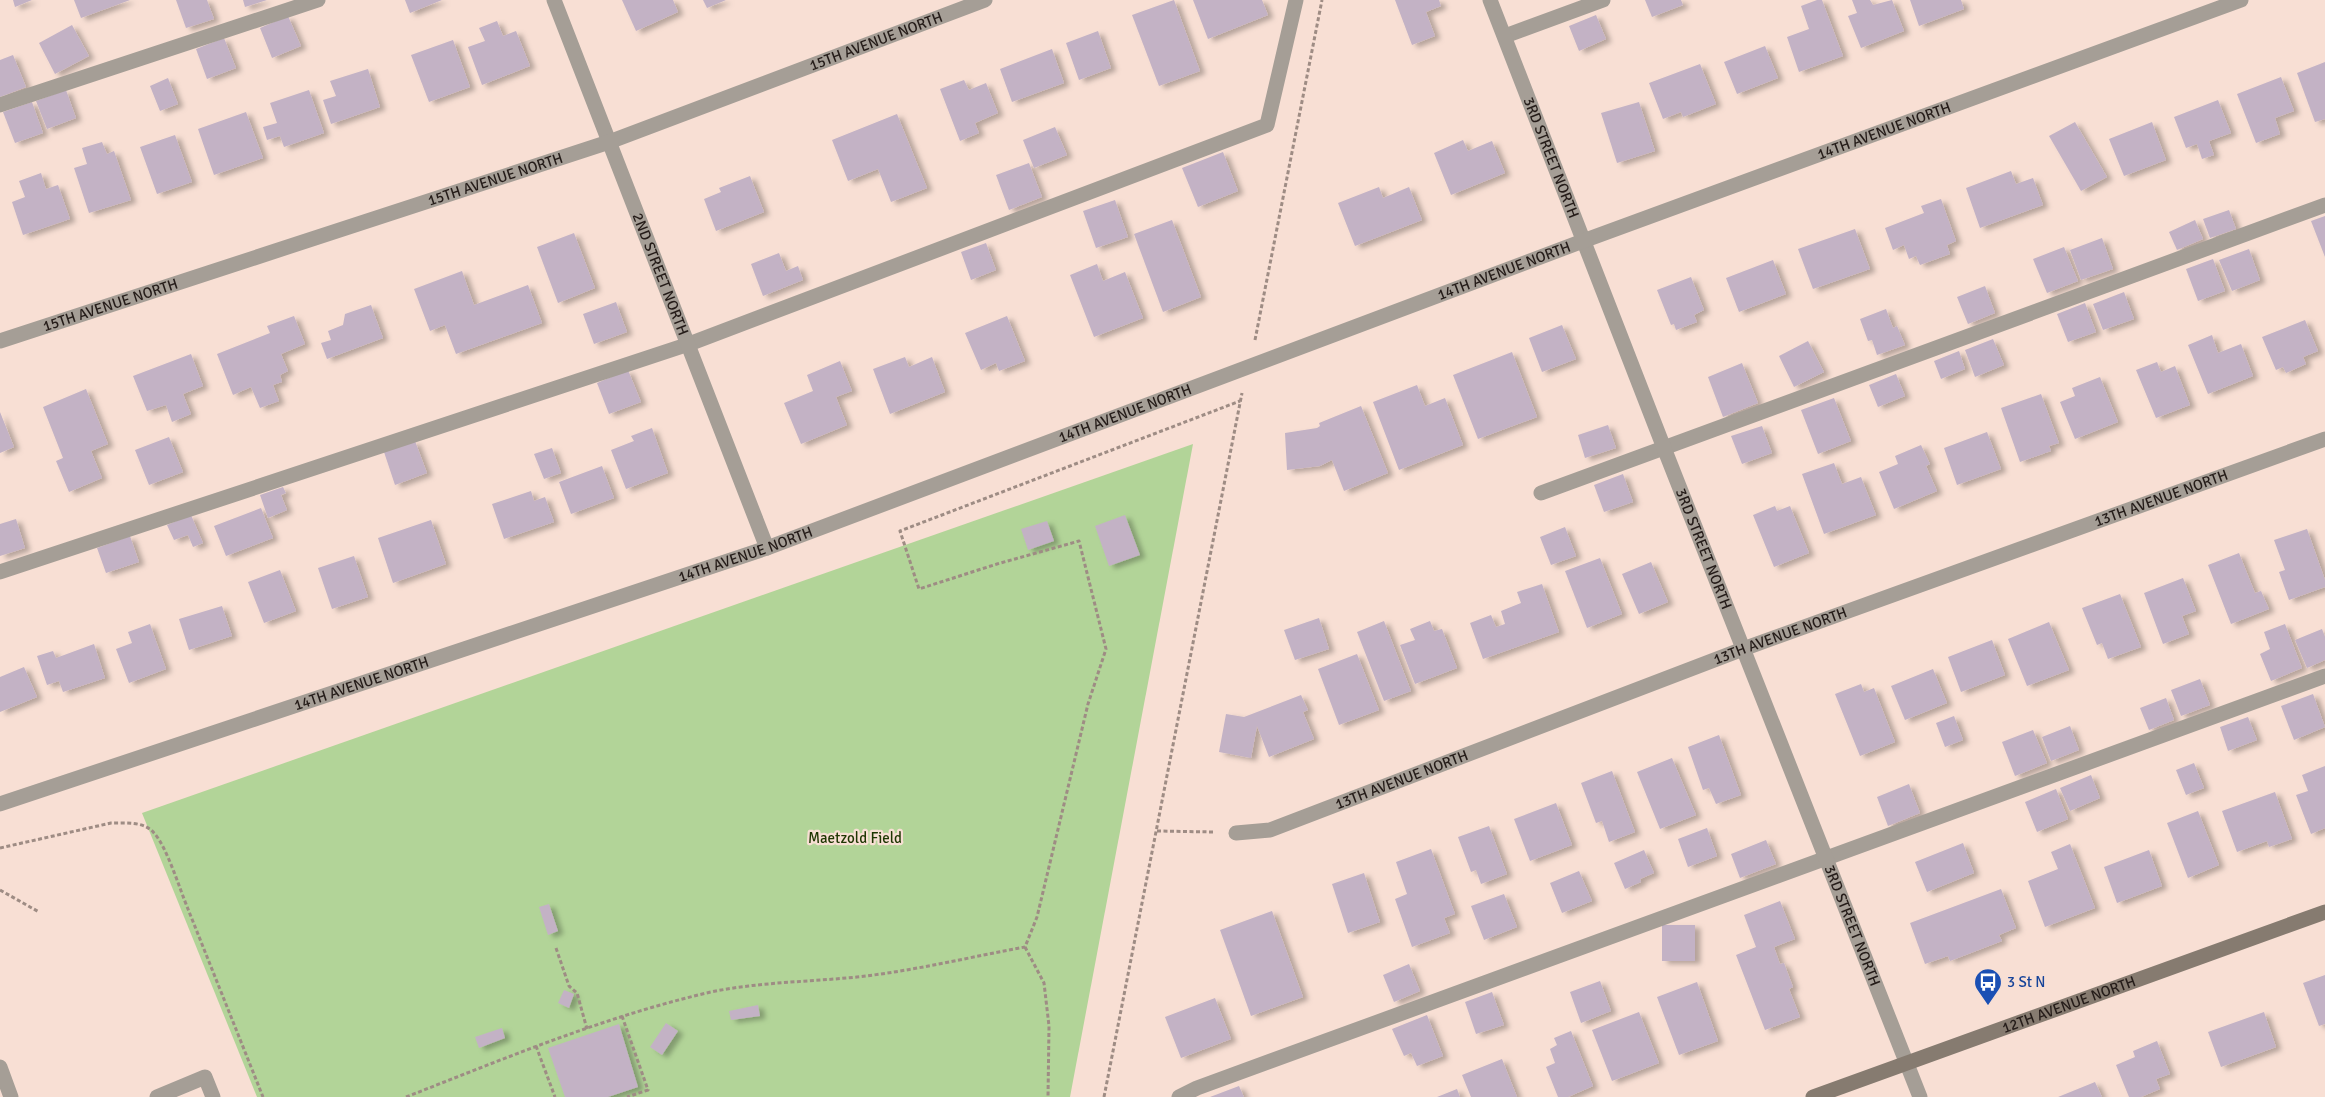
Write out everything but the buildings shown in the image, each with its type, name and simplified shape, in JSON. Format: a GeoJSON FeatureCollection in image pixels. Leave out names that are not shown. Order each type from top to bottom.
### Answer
{"type":"FeatureCollection","features":[{"type":"Feature","properties":{"kind":"street"},"geometry":{"type":"LineString","coordinates":[[0,105],[318,0]]}},
{"type":"Feature","properties":{"kind":"street","name":"2ND STREET NORTH"},"geometry":{"type":"LineString","coordinates":[[554,0],[767,548]]}},
{"type":"Feature","properties":{"kind":"street","name":"15TH AVENUE NORTH"},"geometry":{"type":"LineString","coordinates":[[0,341],[609,142],[985,0]]}},
{"type":"Feature","properties":{"kind":"street"},"geometry":{"type":"LineString","coordinates":[[0,572],[689,344],[1267,126],[1296,0]]}},
{"type":"Feature","properties":{"kind":"street","name":"3RD STREET NORTH"},"geometry":{"type":"LineString","coordinates":[[1490,0],[1920,1097]]}},
{"type":"Feature","properties":{"kind":"street"},"geometry":{"type":"LineString","coordinates":[[1505,36],[1604,0]]}},
{"type":"Feature","properties":{"kind":"street","name":"14TH AVENUE NORTH"},"geometry":{"type":"LineString","coordinates":[[0,804],[767,548],[1583,241],[2241,0]]}},
{"type":"Feature","properties":{"kind":"street"},"geometry":{"type":"LineString","coordinates":[[1541,493],[2325,205]]}},
{"type":"Feature","properties":{"kind":"street","name":"13TH AVENUE NORTH"},"geometry":{"type":"LineString","coordinates":[[1236,833],[1270,830],[1743,649],[2325,439]]}},
{"type":"Feature","properties":{"kind":"street"},"geometry":{"type":"LineString","coordinates":[[1179,1097],[1197,1088],[2325,676]]}},
{"type":"Feature","properties":{"kind":"street","name":"12TH AVENUE NORTH"},"geometry":{"type":"LineString","coordinates":[[1814,1097],[2325,912]]}},
{"type":"Feature","properties":{"kind":"street"},"geometry":{"type":"LineString","coordinates":[[0,1067],[11,1097]]}},
{"type":"Feature","properties":{"kind":"street"},"geometry":{"type":"LineString","coordinates":[[157,1097],[205,1077],[213,1097]]}},
{"type":"Feature","properties":{"kind":"path"},"geometry":{"type":"LineString","coordinates":[[1256,339],[1322,0]]}},
{"type":"Feature","properties":{"kind":"path"},"geometry":{"type":"LineString","coordinates":[[1048,1097],[1049,1036],[1044,983],[1025,947],[1037,917],[1088,704],[1106,649],[1079,541],[919,589],[900,531],[1240,401],[1104,1097]]}},
{"type":"Feature","properties":{"kind":"path"},"geometry":{"type":"LineString","coordinates":[[0,848],[111,823],[128,822],[153,831],[159,840],[182,895],[263,1097]]}},
{"type":"Feature","properties":{"kind":"path"},"geometry":{"type":"LineString","coordinates":[[1157,831],[1236,833]]}},
{"type":"Feature","properties":{"kind":"path"},"geometry":{"type":"LineString","coordinates":[[0,890],[39,912]]}},
{"type":"Feature","properties":{"kind":"path"},"geometry":{"type":"LineString","coordinates":[[406,1097],[587,1028],[622,1016],[710,992],[756,984],[858,977],[1025,947]]}},
{"type":"Feature","properties":{"kind":"path"},"geometry":{"type":"LineString","coordinates":[[556,948],[569,986],[577,993],[587,1028]]}},
{"type":"Feature","properties":{"kind":"path"},"geometry":{"type":"LineString","coordinates":[[622,1016],[648,1090],[626,1097]]}},
{"type":"Feature","properties":{"kind":"path"},"geometry":{"type":"LineString","coordinates":[[536,1046],[555,1097]]}},
{"type":"Feature","properties":{"kind":"green space","name":"Maetzold Field"},"geometry":{"type":"Polygon","coordinates":[[[1193,444],[1070,1097],[257,1097],[142,813],[1193,444]]]}},
{"type":"Feature","properties":{"kind":"place","name":"3 St N"},"geometry":{"type":"Point","coordinates":[1988,1006]}}]}
